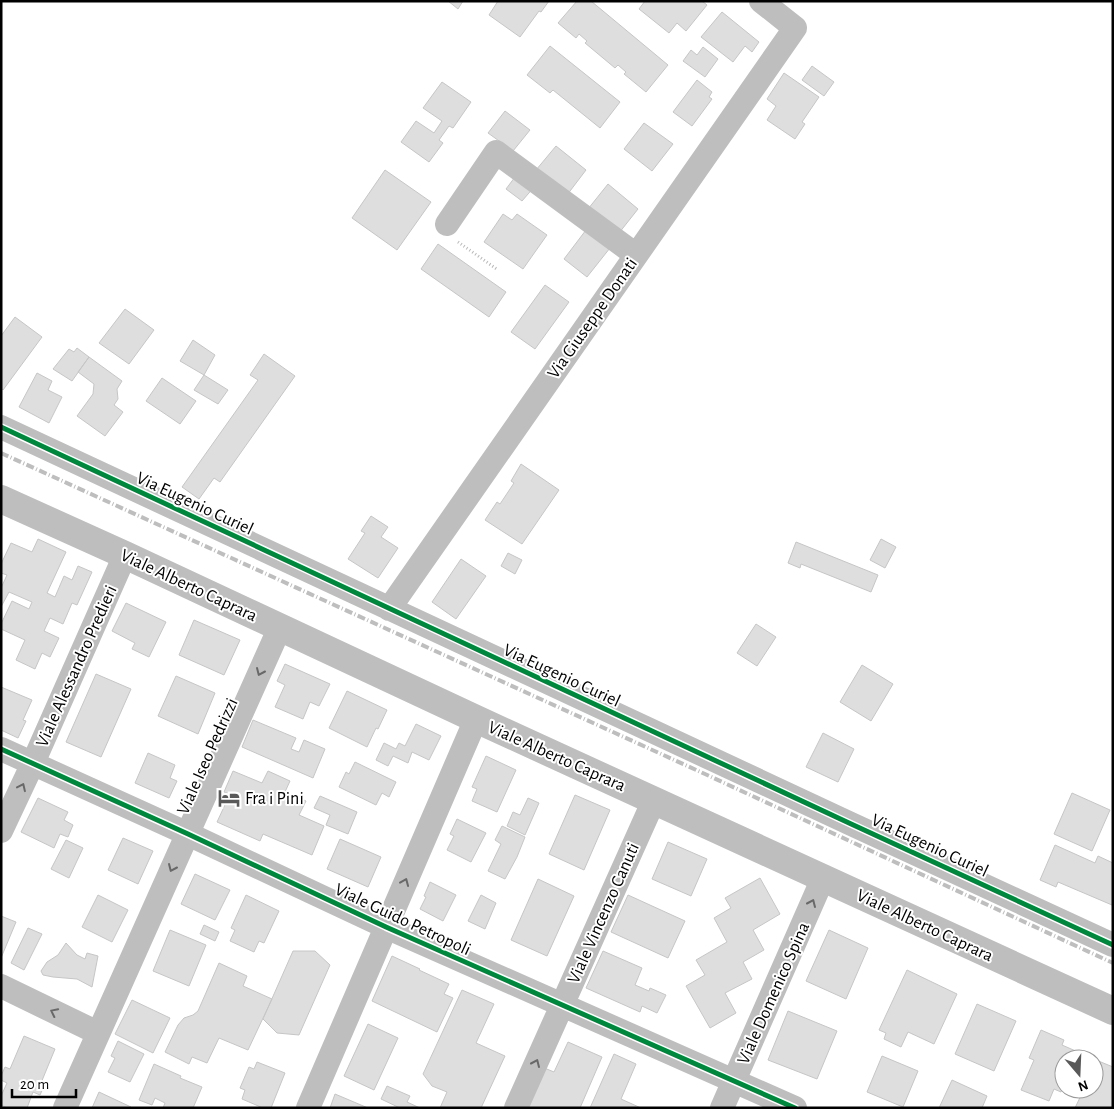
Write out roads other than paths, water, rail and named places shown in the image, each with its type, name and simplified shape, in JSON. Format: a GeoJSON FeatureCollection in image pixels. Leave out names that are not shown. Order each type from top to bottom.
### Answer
{"type":"FeatureCollection","features":[{"type":"Feature","properties":{"kind":"street","name":"Via Giuseppe Donati"},"geometry":{"type":"LineString","coordinates":[[389,609],[795,28],[761,1]]}},
{"type":"Feature","properties":{"kind":"street"},"geometry":{"type":"LineString","coordinates":[[447,224],[496,152],[636,255]]}},
{"type":"Feature","properties":{"kind":"street","name":"Via Eugenio Curiel"},"geometry":{"type":"LineString","coordinates":[[1,427],[840,819],[1113,944]]}},
{"type":"Feature","properties":{"kind":"street","name":"Viale Alberto Caprara"},"geometry":{"type":"LineString","coordinates":[[1,499],[1113,1011]]}},
{"type":"Feature","properties":{"kind":"street","name":"Viale Alessandro Predieri"},"geometry":{"type":"LineString","coordinates":[[1,831],[125,555]]}},
{"type":"Feature","properties":{"kind":"street","name":"Viale Iseo Pedrizzi"},"geometry":{"type":"LineString","coordinates":[[66,1108],[280,627]]}},
{"type":"Feature","properties":{"kind":"street"},"geometry":{"type":"LineString","coordinates":[[308,1108],[476,719]]}},
{"type":"Feature","properties":{"kind":"street","name":"Viale Guido Petropoli"},"geometry":{"type":"LineString","coordinates":[[1,749],[386,927],[795,1108]]}},
{"type":"Feature","properties":{"kind":"street","name":"Viale Vincenzo Canuti"},"geometry":{"type":"LineString","coordinates":[[516,1108],[654,800]]}},
{"type":"Feature","properties":{"kind":"street","name":"Viale Domenico Spina"},"geometry":{"type":"LineString","coordinates":[[722,1108],[823,878]]}},
{"type":"Feature","properties":{"kind":"street"},"geometry":{"type":"LineString","coordinates":[[1,986],[98,1033]]}},
{"type":"Feature","properties":{"kind":"railway"},"geometry":{"type":"LineString","coordinates":[[1,453],[705,774],[1113,963]]}},
{"type":"Feature","properties":{"kind":"place","name":"Fra i Pini"},"geometry":{"type":"Point","coordinates":[229,798]}}]}
